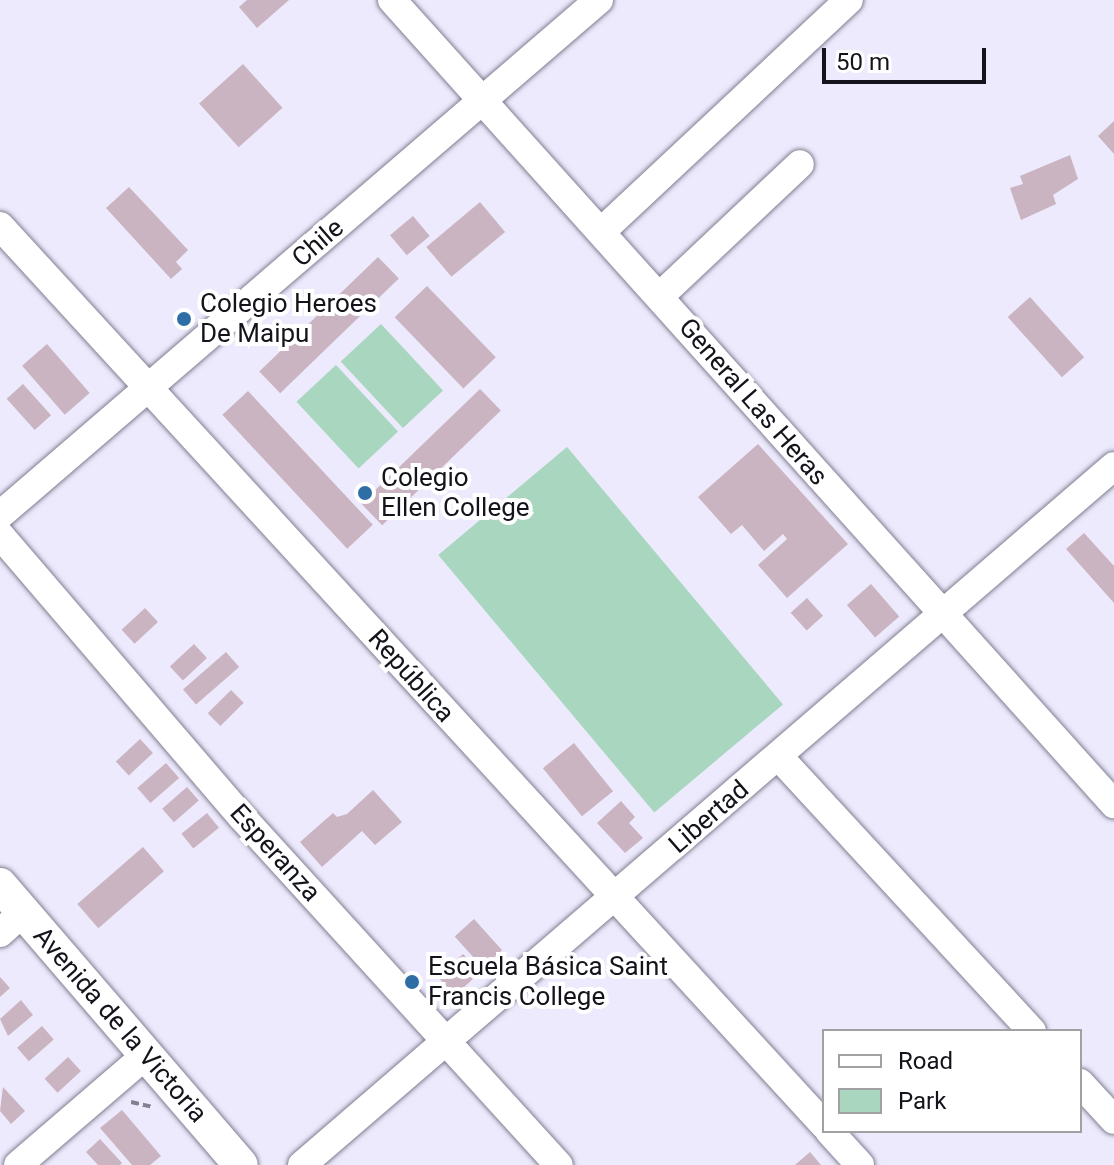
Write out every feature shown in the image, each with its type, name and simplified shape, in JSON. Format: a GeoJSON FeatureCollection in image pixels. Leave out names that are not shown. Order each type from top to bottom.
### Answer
{"type":"FeatureCollection","features":[{"type":"Feature","properties":{"kind":"main road","name":"Avenida de la Victoria"},"geometry":{"type":"LineString","coordinates":[[0,885],[12,923],[146,1055],[241,1165]]}},
{"type":"Feature","properties":{"kind":"street","name":"General Las Heras"},"geometry":{"type":"LineString","coordinates":[[392,0],[1114,804]]}},
{"type":"Feature","properties":{"kind":"street","name":"Chile"},"geometry":{"type":"LineString","coordinates":[[0,515],[599,0]]}},
{"type":"Feature","properties":{"kind":"street"},"geometry":{"type":"LineString","coordinates":[[602,231],[849,0]]}},
{"type":"Feature","properties":{"kind":"street"},"geometry":{"type":"LineString","coordinates":[[660,296],[800,164]]}},
{"type":"Feature","properties":{"kind":"street","name":"República"},"geometry":{"type":"LineString","coordinates":[[0,226],[822,1123]]}},
{"type":"Feature","properties":{"kind":"street","name":"Libertad"},"geometry":{"type":"LineString","coordinates":[[302,1165],[616,898],[1114,466]]}},
{"type":"Feature","properties":{"kind":"street","name":"Esperanza"},"geometry":{"type":"LineString","coordinates":[[0,535],[241,816],[559,1165]]}},
{"type":"Feature","properties":{"kind":"street"},"geometry":{"type":"LineString","coordinates":[[779,757],[1030,1029]]}},
{"type":"Feature","properties":{"kind":"street"},"geometry":{"type":"LineString","coordinates":[[18,1165],[146,1055]]}},
{"type":"Feature","properties":{"kind":"street"},"geometry":{"type":"LineString","coordinates":[[1082,1085],[1114,1120]]}},
{"type":"Feature","properties":{"kind":"street"},"geometry":{"type":"LineString","coordinates":[[831,1133],[860,1165]]}},
{"type":"Feature","properties":{"kind":"path"},"geometry":{"type":"LineString","coordinates":[[111,1085],[128,1101],[151,1106],[162,1118]]}},
{"type":"Feature","properties":{"kind":"green space"},"geometry":{"type":"Polygon","coordinates":[[[381,324],[443,391],[403,428],[341,362],[381,324]]]}},
{"type":"Feature","properties":{"kind":"green space"},"geometry":{"type":"Polygon","coordinates":[[[336,365],[398,432],[359,468],[297,402],[336,365]]]}},
{"type":"Feature","properties":{"kind":"green space"},"geometry":{"type":"Polygon","coordinates":[[[567,447],[783,704],[654,812],[438,555],[567,447]]]}},
{"type":"Feature","properties":{"kind":"building"},"geometry":{"type":"Polygon","coordinates":[[[247,0],[289,0],[257,28],[239,7],[247,0]]]}},
{"type":"Feature","properties":{"kind":"building"},"geometry":{"type":"Polygon","coordinates":[[[243,64],[282,108],[239,147],[199,103],[243,64]]]}},
{"type":"Feature","properties":{"kind":"building"},"geometry":{"type":"Polygon","coordinates":[[[1114,121],[1114,154],[1098,136],[1114,121]]]}},
{"type":"Feature","properties":{"kind":"building"},"geometry":{"type":"Polygon","coordinates":[[[1070,155],[1078,179],[1053,195],[1056,204],[1021,220],[1010,188],[1023,184],[1020,176],[1070,155]]]}},
{"type":"Feature","properties":{"kind":"building"},"geometry":{"type":"Polygon","coordinates":[[[129,187],[188,250],[176,262],[182,269],[171,279],[106,208],[129,187]]]}},
{"type":"Feature","properties":{"kind":"building"},"geometry":{"type":"Polygon","coordinates":[[[480,202],[505,232],[451,277],[426,247],[480,202]]]}},
{"type":"Feature","properties":{"kind":"building"},"geometry":{"type":"Polygon","coordinates":[[[413,216],[430,236],[407,255],[390,235],[413,216]]]}},
{"type":"Feature","properties":{"kind":"building"},"geometry":{"type":"Polygon","coordinates":[[[378,257],[399,279],[280,393],[259,372],[378,257]]]}},
{"type":"Feature","properties":{"kind":"building"},"geometry":{"type":"Polygon","coordinates":[[[427,286],[496,357],[463,388],[395,317],[427,286]]]}},
{"type":"Feature","properties":{"kind":"building"},"geometry":{"type":"Polygon","coordinates":[[[1030,297],[1084,357],[1062,377],[1008,317],[1030,297]]]}},
{"type":"Feature","properties":{"kind":"building"},"geometry":{"type":"Polygon","coordinates":[[[47,344],[90,393],[65,415],[22,366],[47,344]]]}},
{"type":"Feature","properties":{"kind":"building"},"geometry":{"type":"Polygon","coordinates":[[[23,384],[51,415],[35,430],[7,399],[23,384]]]}},
{"type":"Feature","properties":{"kind":"building"},"geometry":{"type":"Polygon","coordinates":[[[480,389],[501,411],[382,525],[361,504],[480,389]]]}},
{"type":"Feature","properties":{"kind":"building"},"geometry":{"type":"Polygon","coordinates":[[[248,391],[373,525],[347,549],[222,415],[248,391]]]}},
{"type":"Feature","properties":{"kind":"building"},"geometry":{"type":"Polygon","coordinates":[[[758,444],[848,544],[787,598],[758,565],[787,539],[783,534],[764,551],[742,525],[731,534],[698,497],[758,444]]]}},
{"type":"Feature","properties":{"kind":"building"},"geometry":{"type":"Polygon","coordinates":[[[1084,533],[1114,566],[1114,603],[1066,549],[1084,533]]]}},
{"type":"Feature","properties":{"kind":"building"},"geometry":{"type":"Polygon","coordinates":[[[871,584],[899,616],[875,637],[847,605],[871,584]]]}},
{"type":"Feature","properties":{"kind":"building"},"geometry":{"type":"Polygon","coordinates":[[[807,598],[823,616],[807,631],[791,613],[807,598]]]}},
{"type":"Feature","properties":{"kind":"building"},"geometry":{"type":"Polygon","coordinates":[[[145,608],[158,622],[135,644],[122,630],[145,608]]]}},
{"type":"Feature","properties":{"kind":"building"},"geometry":{"type":"Polygon","coordinates":[[[194,644],[207,658],[183,680],[170,667],[194,644]]]}},
{"type":"Feature","properties":{"kind":"building"},"geometry":{"type":"Polygon","coordinates":[[[226,652],[239,667],[196,704],[183,689],[226,652]]]}},
{"type":"Feature","properties":{"kind":"building"},"geometry":{"type":"Polygon","coordinates":[[[231,690],[244,703],[220,726],[208,713],[231,690]]]}},
{"type":"Feature","properties":{"kind":"building"},"geometry":{"type":"Polygon","coordinates":[[[140,739],[153,753],[129,775],[116,762],[140,739]]]}},
{"type":"Feature","properties":{"kind":"building"},"geometry":{"type":"Polygon","coordinates":[[[574,743],[613,791],[582,816],[543,768],[574,743]]]}},
{"type":"Feature","properties":{"kind":"building"},"geometry":{"type":"Polygon","coordinates":[[[166,763],[179,778],[150,803],[137,788],[166,763]]]}},
{"type":"Feature","properties":{"kind":"building"},"geometry":{"type":"Polygon","coordinates":[[[187,787],[199,801],[174,822],[162,809],[187,787]]]}},
{"type":"Feature","properties":{"kind":"building"},"geometry":{"type":"Polygon","coordinates":[[[373,790],[402,822],[375,845],[362,831],[322,867],[300,842],[333,813],[337,817],[347,814],[373,790]]]}},
{"type":"Feature","properties":{"kind":"building"},"geometry":{"type":"Polygon","coordinates":[[[621,801],[635,817],[629,823],[643,838],[625,853],[597,823],[621,801]]]}},
{"type":"Feature","properties":{"kind":"building"},"geometry":{"type":"Polygon","coordinates":[[[207,813],[219,828],[193,849],[181,834],[207,813]]]}},
{"type":"Feature","properties":{"kind":"building"},"geometry":{"type":"Polygon","coordinates":[[[143,847],[164,871],[98,928],[77,904],[143,847]]]}},
{"type":"Feature","properties":{"kind":"building"},"geometry":{"type":"Polygon","coordinates":[[[474,919],[502,950],[483,968],[455,936],[474,919]]]}},
{"type":"Feature","properties":{"kind":"building"},"geometry":{"type":"Polygon","coordinates":[[[463,954],[480,972],[455,995],[438,977],[463,954]]]}},
{"type":"Feature","properties":{"kind":"building"},"geometry":{"type":"Polygon","coordinates":[[[0,977],[10,988],[0,997],[0,977]]]}},
{"type":"Feature","properties":{"kind":"building"},"geometry":{"type":"Polygon","coordinates":[[[21,1000],[33,1015],[8,1036],[0,1019],[21,1000]]]}},
{"type":"Feature","properties":{"kind":"building"},"geometry":{"type":"Polygon","coordinates":[[[42,1026],[54,1040],[29,1061],[17,1048],[42,1026]]]}},
{"type":"Feature","properties":{"kind":"building"},"geometry":{"type":"Polygon","coordinates":[[[68,1057],[81,1071],[58,1093],[45,1079],[68,1057]]]}},
{"type":"Feature","properties":{"kind":"building"},"geometry":{"type":"Polygon","coordinates":[[[3,1087],[25,1111],[11,1124],[0,1111],[3,1087]]]}},
{"type":"Feature","properties":{"kind":"building"},"geometry":{"type":"Polygon","coordinates":[[[122,1110],[161,1156],[150,1165],[132,1165],[100,1128],[122,1110]]]}},
{"type":"Feature","properties":{"kind":"building"},"geometry":{"type":"Polygon","coordinates":[[[100,1139],[122,1163],[120,1165],[98,1165],[86,1152],[100,1139]]]}},
{"type":"Feature","properties":{"kind":"building"},"geometry":{"type":"Polygon","coordinates":[[[810,1152],[821,1165],[795,1165],[810,1152]]]}},
{"type":"Feature","properties":{"kind":"place","name":"Colegio Heroes De Maipu"},"geometry":{"type":"Point","coordinates":[184,319]}},
{"type":"Feature","properties":{"kind":"place","name":"Colegio Ellen College"},"geometry":{"type":"Point","coordinates":[365,493]}},
{"type":"Feature","properties":{"kind":"place","name":"Escuela Básica Saint Francis College"},"geometry":{"type":"Point","coordinates":[412,982]}}]}
